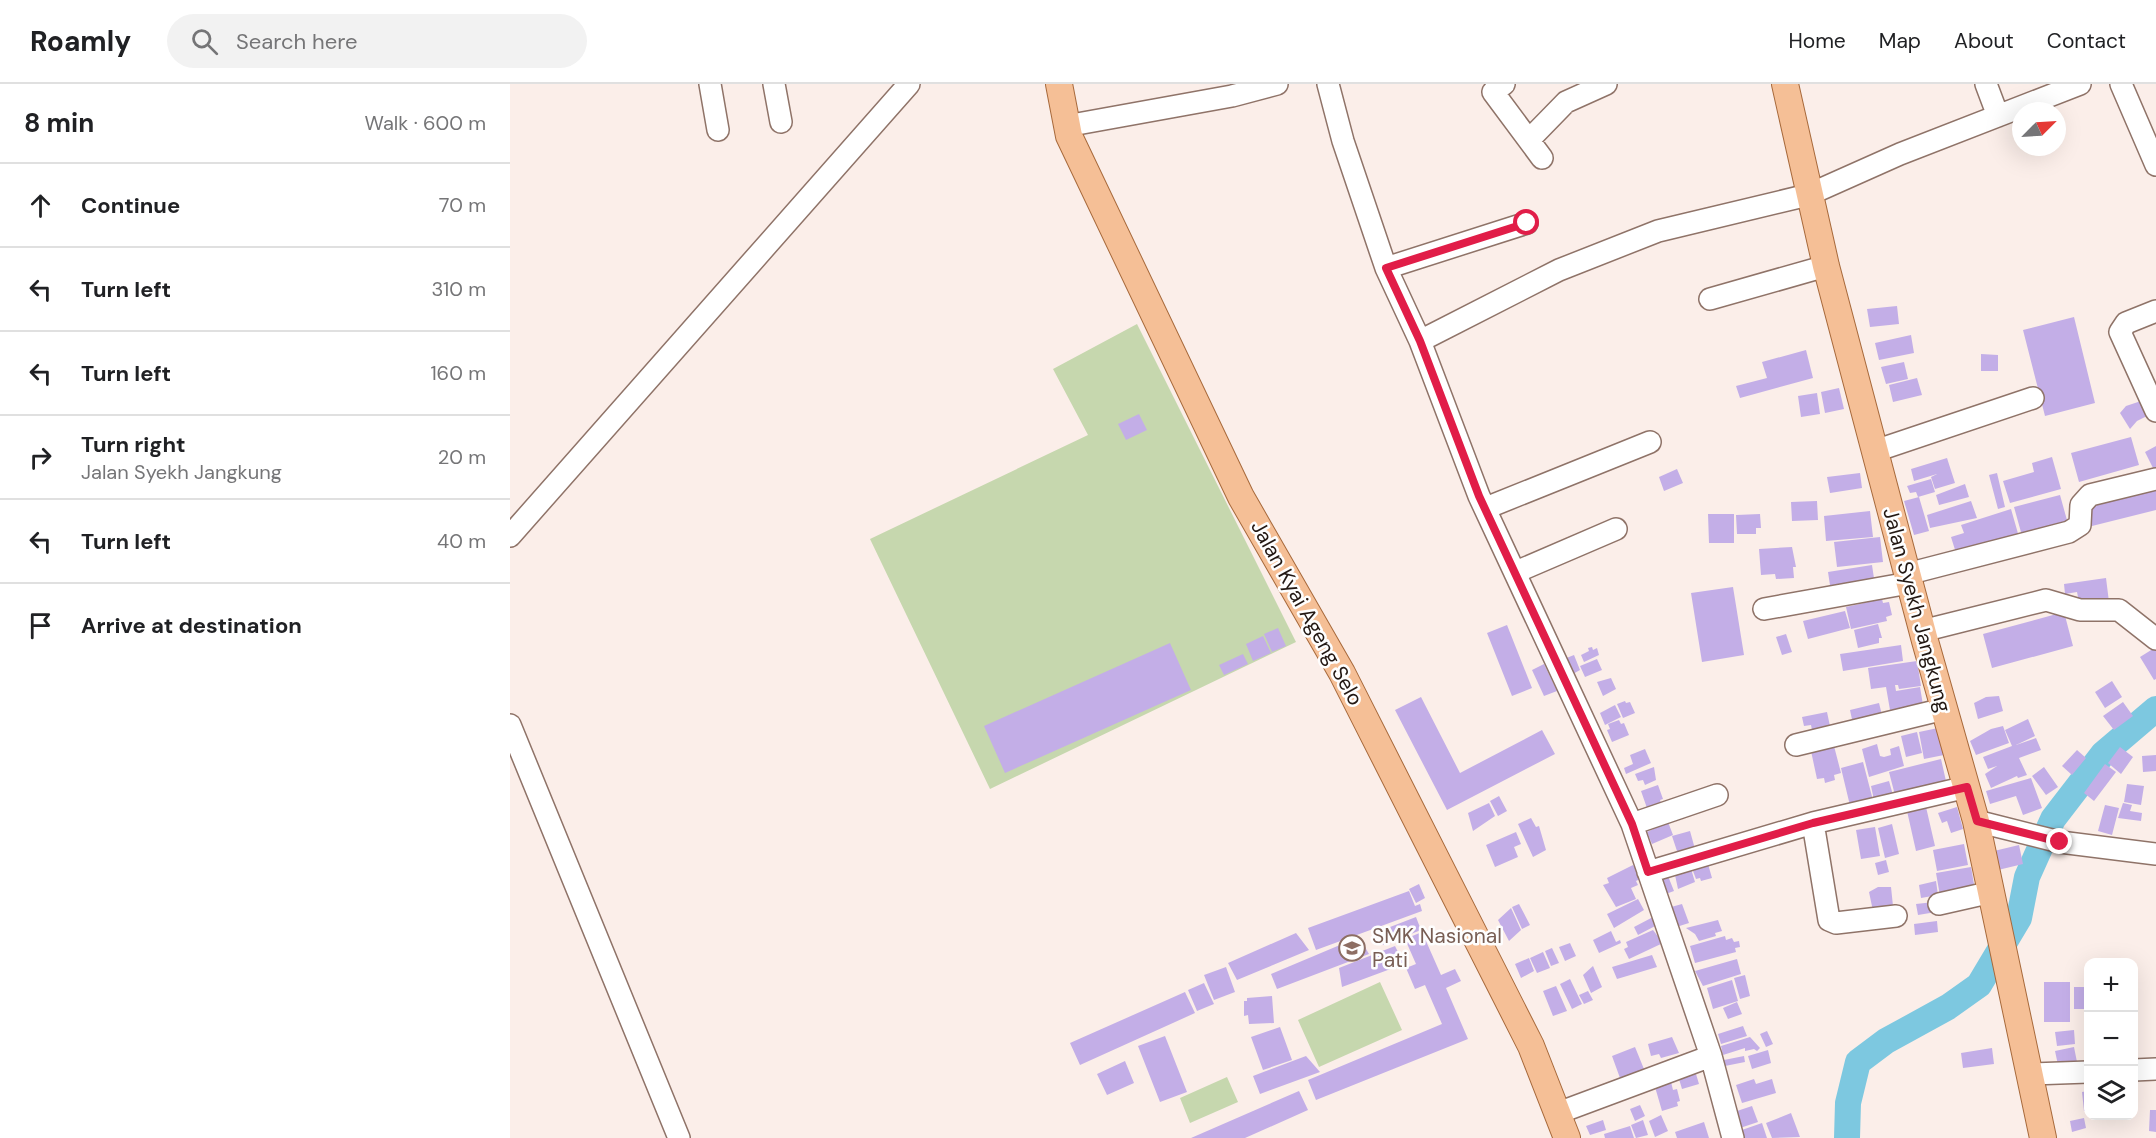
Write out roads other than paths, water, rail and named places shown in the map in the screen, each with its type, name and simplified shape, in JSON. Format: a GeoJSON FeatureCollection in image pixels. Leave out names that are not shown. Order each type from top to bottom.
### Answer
{"type":"FeatureCollection","features":[{"type":"Feature","properties":{"kind":"main road","name":"Jalan Kyai Ageng Selo"},"geometry":{"type":"LineString","coordinates":[[1059,84],[1066,126],[1241,497],[1342,673],[1531,1046],[1568,1138]]}},
{"type":"Feature","properties":{"kind":"main road","name":"Jalan Syekh Jangkung"},"geometry":{"type":"LineString","coordinates":[[1785,84],[1808,195],[1826,266],[1922,631],[1977,821],[2042,1138]]}},
{"type":"Feature","properties":{"kind":"street"},"geometry":{"type":"LineString","coordinates":[[710,84],[718,130]]}},
{"type":"Feature","properties":{"kind":"street"},"geometry":{"type":"LineString","coordinates":[[774,84],[781,122]]}},
{"type":"Feature","properties":{"kind":"street"},"geometry":{"type":"LineString","coordinates":[[510,536],[909,84]]}},
{"type":"Feature","properties":{"kind":"street"},"geometry":{"type":"LineString","coordinates":[[1066,126],[1206,92],[1277,84]]}},
{"type":"Feature","properties":{"kind":"street"},"geometry":{"type":"LineString","coordinates":[[1328,84],[1346,150],[1386,268],[1420,341],[1486,508],[1632,824],[1711,1056],[1734,1138]]}},
{"type":"Feature","properties":{"kind":"street"},"geometry":{"type":"LineString","coordinates":[[1504,84],[1493,92],[1542,158]]}},
{"type":"Feature","properties":{"kind":"street"},"geometry":{"type":"LineString","coordinates":[[1529,141],[1566,102],[1606,84]]}},
{"type":"Feature","properties":{"kind":"street"},"geometry":{"type":"LineString","coordinates":[[1986,84],[1998,116]]}},
{"type":"Feature","properties":{"kind":"street"},"geometry":{"type":"LineString","coordinates":[[1420,341],[1565,268],[1658,231],[1808,195],[1900,154],[2080,84]]}},
{"type":"Feature","properties":{"kind":"street"},"geometry":{"type":"LineString","coordinates":[[2121,84],[2156,165]]}},
{"type":"Feature","properties":{"kind":"street"},"geometry":{"type":"LineString","coordinates":[[1386,268],[1527,223]]}},
{"type":"Feature","properties":{"kind":"street"},"geometry":{"type":"LineString","coordinates":[[1710,299],[1826,266]]}},
{"type":"Feature","properties":{"kind":"street"},"geometry":{"type":"LineString","coordinates":[[2156,311],[2126,323],[2120,332],[2156,411]]}},
{"type":"Feature","properties":{"kind":"street"},"geometry":{"type":"LineString","coordinates":[[1875,452],[2033,398]]}},
{"type":"Feature","properties":{"kind":"street"},"geometry":{"type":"LineString","coordinates":[[1486,508],[1650,442]]}},
{"type":"Feature","properties":{"kind":"street"},"geometry":{"type":"LineString","coordinates":[[1764,609],[1908,578],[2069,532],[2080,525],[2081,505],[2090,495],[2156,479]]}},
{"type":"Feature","properties":{"kind":"street"},"geometry":{"type":"LineString","coordinates":[[1516,572],[1616,529]]}},
{"type":"Feature","properties":{"kind":"street"},"geometry":{"type":"LineString","coordinates":[[1922,631],[2046,600],[2080,609],[2119,610],[2156,639]]}},
{"type":"Feature","properties":{"kind":"street"},"geometry":{"type":"LineString","coordinates":[[1796,745],[1944,709]]}},
{"type":"Feature","properties":{"kind":"street"},"geometry":{"type":"LineString","coordinates":[[510,725],[679,1138]]}},
{"type":"Feature","properties":{"kind":"street"},"geometry":{"type":"LineString","coordinates":[[1648,872],[1813,823],[1967,787]]}},
{"type":"Feature","properties":{"kind":"street"},"geometry":{"type":"LineString","coordinates":[[1632,824],[1717,795]]}},
{"type":"Feature","properties":{"kind":"street"},"geometry":{"type":"LineString","coordinates":[[1977,821],[2060,842],[2156,854]]}},
{"type":"Feature","properties":{"kind":"street"},"geometry":{"type":"LineString","coordinates":[[1813,823],[1829,920],[1836,923],[1896,916]]}},
{"type":"Feature","properties":{"kind":"street"},"geometry":{"type":"LineString","coordinates":[[1939,904],[1992,892]]}},
{"type":"Feature","properties":{"kind":"street"},"geometry":{"type":"LineString","coordinates":[[1558,1113],[1711,1056]]}},
{"type":"Feature","properties":{"kind":"street"},"geometry":{"type":"LineString","coordinates":[[2138,1070],[2156,1069]]}},
{"type":"Feature","properties":{"kind":"street"},"geometry":{"type":"LineString","coordinates":[[2030,1074],[2084,1072]]}},
{"type":"Feature","properties":{"kind":"waterway"},"geometry":{"type":"LineString","coordinates":[[1847,1138],[1848,1103],[1858,1062],[1886,1041],[1948,1007],[1979,985],[2019,918],[2027,877],[2053,819],[2103,754],[2156,709]]}},
{"type":"Feature","properties":{"kind":"place","name":"SMK Nasional Pati"},"geometry":{"type":"Point","coordinates":[1352,948]}}]}
